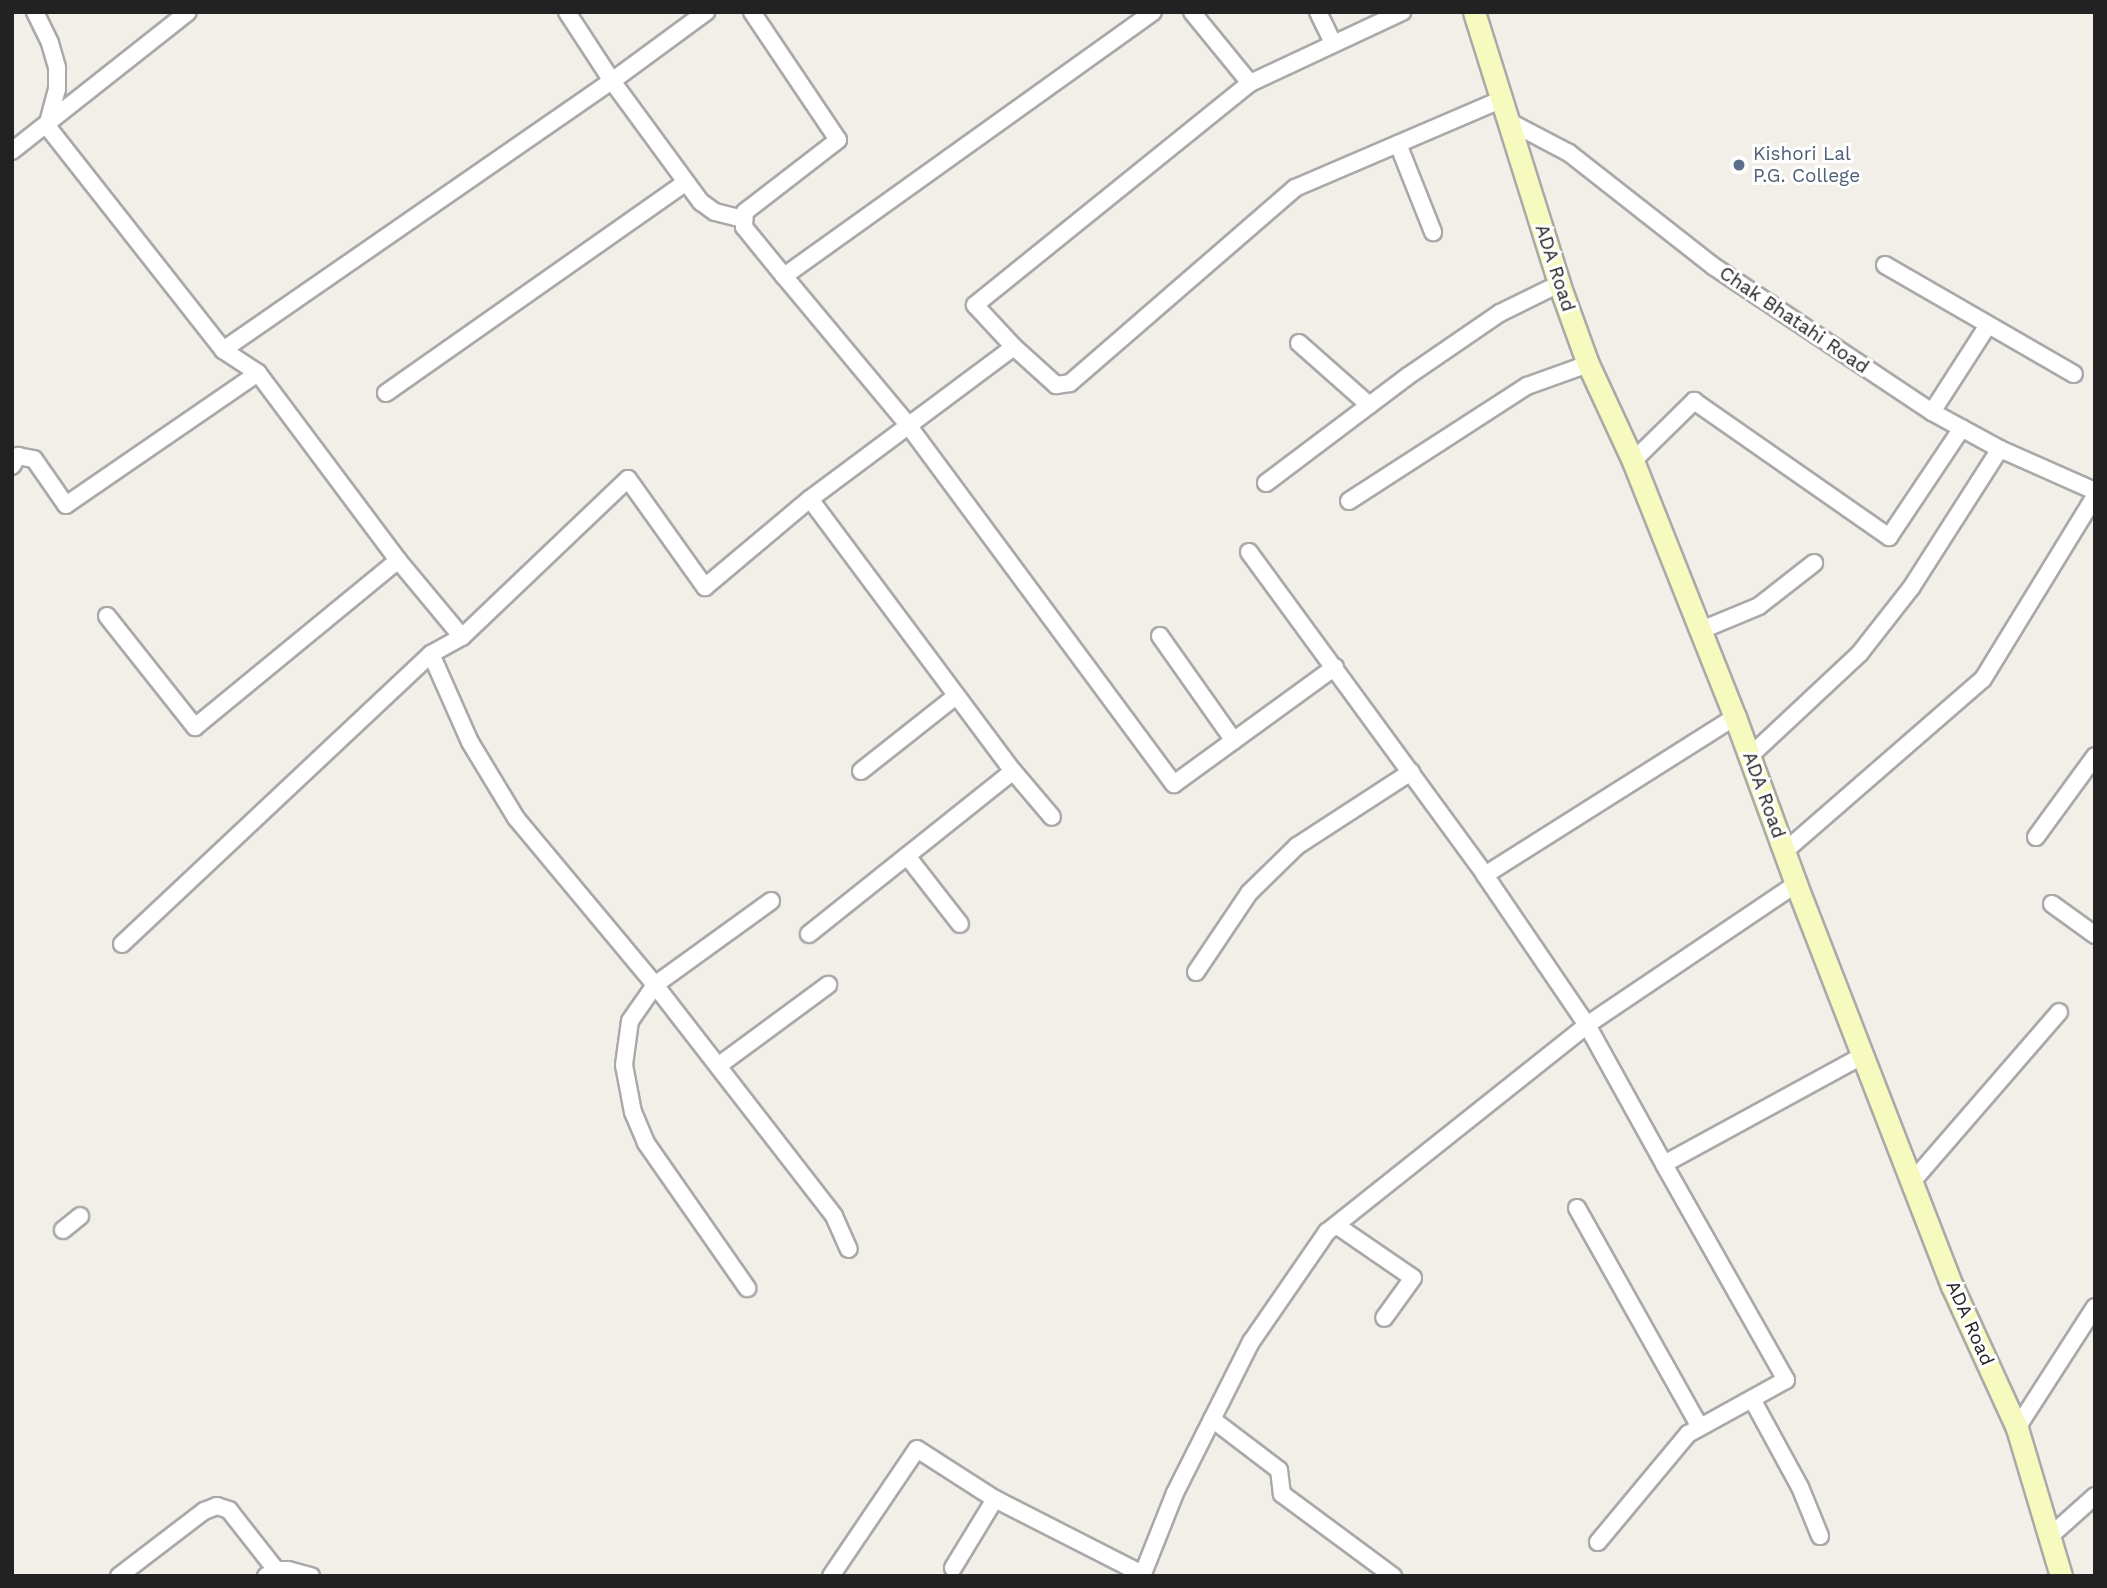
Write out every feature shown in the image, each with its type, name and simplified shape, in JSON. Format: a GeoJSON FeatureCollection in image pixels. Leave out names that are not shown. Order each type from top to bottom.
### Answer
{"type":"FeatureCollection","features":[{"type":"Feature","properties":{"kind":"street"},"geometry":{"type":"LineString","coordinates":[[35,12],[50,43],[57,68],[57,89],[47,126]]}},
{"type":"Feature","properties":{"kind":"street"},"geometry":{"type":"LineString","coordinates":[[12,151],[188,12]]}},
{"type":"Feature","properties":{"kind":"street"},"geometry":{"type":"LineString","coordinates":[[567,12],[612,81],[685,183],[709,208],[743,219]]}},
{"type":"Feature","properties":{"kind":"street"},"geometry":{"type":"LineString","coordinates":[[223,350],[612,81],[706,12]]}},
{"type":"Feature","properties":{"kind":"street"},"geometry":{"type":"LineString","coordinates":[[752,12],[838,140],[745,212],[744,227],[908,425],[1174,784],[1335,667]]}},
{"type":"Feature","properties":{"kind":"street"},"geometry":{"type":"LineString","coordinates":[[784,276],[1153,12]]}},
{"type":"Feature","properties":{"kind":"street"},"geometry":{"type":"LineString","coordinates":[[1192,12],[1250,83]]}},
{"type":"Feature","properties":{"kind":"street"},"geometry":{"type":"LineString","coordinates":[[1318,12],[1333,43]]}},
{"type":"Feature","properties":{"kind":"street"},"geometry":{"type":"LineString","coordinates":[[1402,12],[1250,83],[975,305],[1014,347],[1056,385],[1070,383],[1295,188],[1500,100]]}},
{"type":"Feature","properties":{"kind":"street","name":"ADA Road"},"geometry":{"type":"LineString","coordinates":[[1474,12],[1559,284],[1588,363],[1633,461],[1735,717],[1861,1056],[1952,1286],[2017,1428],[2061,1576]]}},
{"type":"Feature","properties":{"kind":"street","name":"Chak Bhatahi Road"},"geometry":{"type":"LineString","coordinates":[[1510,122],[1569,153],[1713,266],[1932,412],[2000,449],[2095,493]]}},
{"type":"Feature","properties":{"kind":"street"},"geometry":{"type":"LineString","coordinates":[[47,126],[223,350],[258,373],[398,560],[462,637]]}},
{"type":"Feature","properties":{"kind":"street"},"geometry":{"type":"LineString","coordinates":[[1398,144],[1433,232]]}},
{"type":"Feature","properties":{"kind":"street"},"geometry":{"type":"LineString","coordinates":[[386,393],[685,183]]}},
{"type":"Feature","properties":{"kind":"street"},"geometry":{"type":"LineString","coordinates":[[1885,265],[2074,374]]}},
{"type":"Feature","properties":{"kind":"street"},"geometry":{"type":"LineString","coordinates":[[1266,483],[1369,405],[1500,313],[1559,284]]}},
{"type":"Feature","properties":{"kind":"street"},"geometry":{"type":"LineString","coordinates":[[1932,412],[1988,325]]}},
{"type":"Feature","properties":{"kind":"street"},"geometry":{"type":"LineString","coordinates":[[1299,343],[1369,405]]}},
{"type":"Feature","properties":{"kind":"street"},"geometry":{"type":"LineString","coordinates":[[122,944],[431,654],[462,637],[628,479],[705,587],[810,499],[1014,347]]}},
{"type":"Feature","properties":{"kind":"street"},"geometry":{"type":"LineString","coordinates":[[1349,501],[1527,386],[1588,363]]}},
{"type":"Feature","properties":{"kind":"street"},"geometry":{"type":"LineString","coordinates":[[14,457],[34,459],[66,505],[258,373]]}},
{"type":"Feature","properties":{"kind":"street"},"geometry":{"type":"LineString","coordinates":[[1633,461],[1693,401],[1889,537],[1962,428]]}},
{"type":"Feature","properties":{"kind":"street"},"geometry":{"type":"LineString","coordinates":[[1750,756],[1860,653],[1911,588],[2000,449]]}},
{"type":"Feature","properties":{"kind":"street"},"geometry":{"type":"LineString","coordinates":[[1785,851],[1983,679],[2095,493]]}},
{"type":"Feature","properties":{"kind":"street"},"geometry":{"type":"LineString","coordinates":[[810,499],[1013,771],[1052,817]]}},
{"type":"Feature","properties":{"kind":"street"},"geometry":{"type":"LineString","coordinates":[[1250,551],[1485,875],[1587,1025],[1786,1380],[1688,1434],[1598,1542]]}},
{"type":"Feature","properties":{"kind":"street"},"geometry":{"type":"LineString","coordinates":[[107,616],[195,727],[398,560]]}},
{"type":"Feature","properties":{"kind":"street"},"geometry":{"type":"LineString","coordinates":[[1699,631],[1759,606],[1814,563]]}},
{"type":"Feature","properties":{"kind":"street"},"geometry":{"type":"LineString","coordinates":[[1160,636],[1234,741]]}},
{"type":"Feature","properties":{"kind":"street"},"geometry":{"type":"LineString","coordinates":[[431,654],[470,742],[516,818],[655,985],[834,1216],[849,1249]]}},
{"type":"Feature","properties":{"kind":"street"},"geometry":{"type":"LineString","coordinates":[[862,771],[956,696]]}},
{"type":"Feature","properties":{"kind":"street"},"geometry":{"type":"LineString","coordinates":[[1485,875],[1735,717]]}},
{"type":"Feature","properties":{"kind":"street"},"geometry":{"type":"LineString","coordinates":[[2036,838],[2095,756]]}},
{"type":"Feature","properties":{"kind":"street"},"geometry":{"type":"LineString","coordinates":[[809,934],[1013,771]]}},
{"type":"Feature","properties":{"kind":"street"},"geometry":{"type":"LineString","coordinates":[[1196,972],[1249,893],[1297,846],[1411,772]]}},
{"type":"Feature","properties":{"kind":"street"},"geometry":{"type":"LineString","coordinates":[[907,856],[960,924]]}},
{"type":"Feature","properties":{"kind":"street"},"geometry":{"type":"LineString","coordinates":[[831,1576],[917,1450],[995,1499],[1142,1575],[1175,1493],[1251,1342],[1327,1232],[1587,1025],[1796,884]]}},
{"type":"Feature","properties":{"kind":"street"},"geometry":{"type":"LineString","coordinates":[[747,1288],[652,1152],[633,1112],[624,1065],[630,1021],[655,985],[771,901]]}},
{"type":"Feature","properties":{"kind":"street"},"geometry":{"type":"LineString","coordinates":[[2052,904],[2095,935]]}},
{"type":"Feature","properties":{"kind":"street"},"geometry":{"type":"LineString","coordinates":[[718,1066],[828,985]]}},
{"type":"Feature","properties":{"kind":"street"},"geometry":{"type":"LineString","coordinates":[[1911,1183],[2059,1012]]}},
{"type":"Feature","properties":{"kind":"street"},"geometry":{"type":"LineString","coordinates":[[1664,1164],[1861,1056]]}},
{"type":"Feature","properties":{"kind":"street"},"geometry":{"type":"LineString","coordinates":[[1577,1208],[1700,1427]]}},
{"type":"Feature","properties":{"kind":"street"},"geometry":{"type":"LineString","coordinates":[[63,1230],[80,1216]]}},
{"type":"Feature","properties":{"kind":"street"},"geometry":{"type":"LineString","coordinates":[[1336,1225],[1413,1278],[1384,1318]]}},
{"type":"Feature","properties":{"kind":"street"},"geometry":{"type":"LineString","coordinates":[[2017,1428],[2095,1307]]}},
{"type":"Feature","properties":{"kind":"street"},"geometry":{"type":"LineString","coordinates":[[1752,1399],[1800,1487],[1820,1536]]}},
{"type":"Feature","properties":{"kind":"street"},"geometry":{"type":"LineString","coordinates":[[1212,1419],[1279,1470],[1282,1494],[1393,1576]]}},
{"type":"Feature","properties":{"kind":"street"},"geometry":{"type":"LineString","coordinates":[[2048,1538],[2095,1496]]}},
{"type":"Feature","properties":{"kind":"street"},"geometry":{"type":"LineString","coordinates":[[953,1569],[995,1499]]}},
{"type":"Feature","properties":{"kind":"street"},"geometry":{"type":"LineString","coordinates":[[129,1573],[204,1511],[217,1506],[229,1510],[271,1573],[310,1576]]}},
{"type":"Feature","properties":{"kind":"place","name":"Kishori Lal P.G. College"},"geometry":{"type":"Point","coordinates":[1739,165]}}]}
